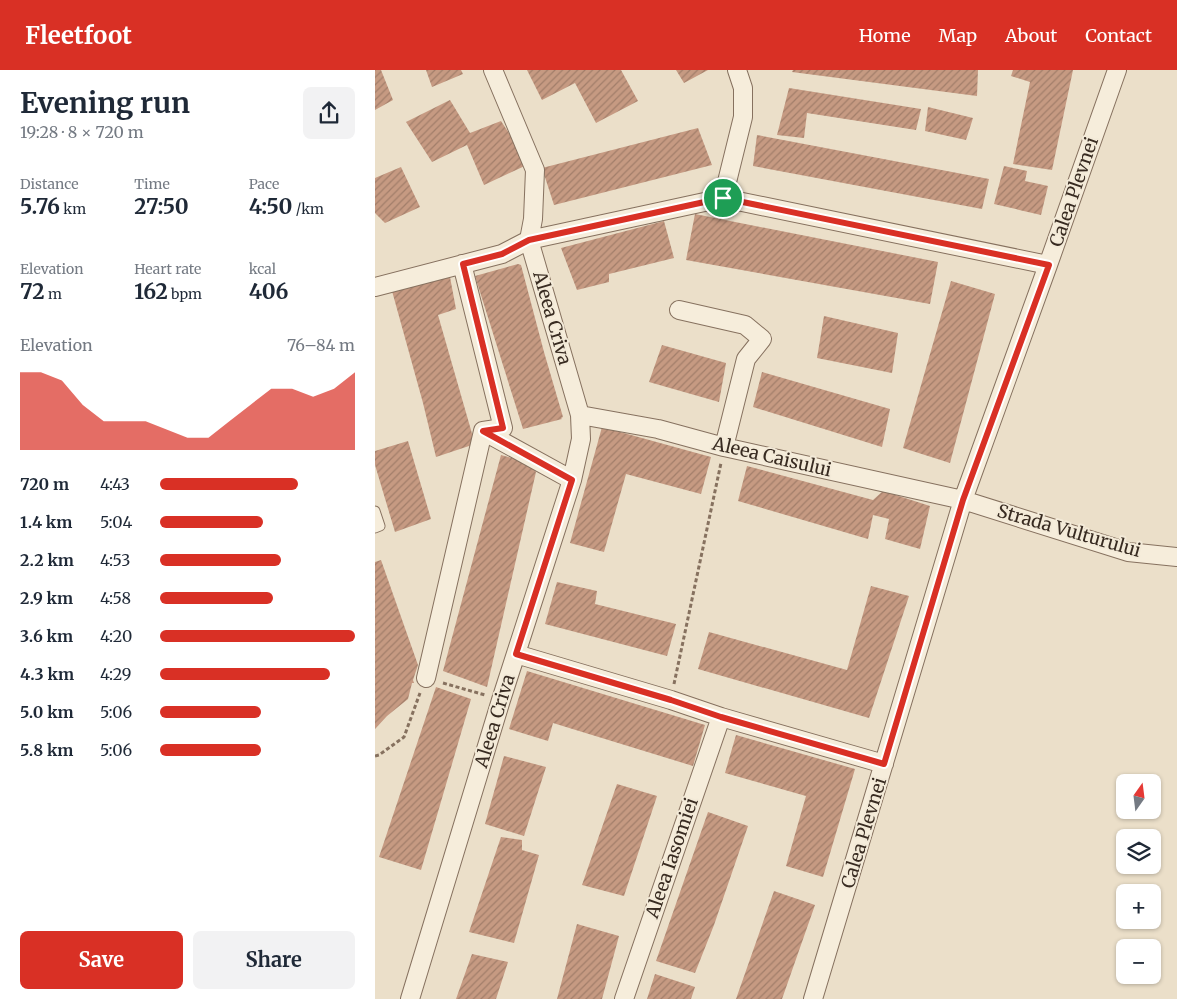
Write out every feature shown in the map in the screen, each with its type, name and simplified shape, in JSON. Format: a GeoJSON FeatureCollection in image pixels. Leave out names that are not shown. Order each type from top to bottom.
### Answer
{"type":"FeatureCollection","features":[{"type":"Feature","properties":{"kind":"street"},"geometry":{"type":"LineString","coordinates":[[493,70],[535,170],[533,219],[529,240]]}},
{"type":"Feature","properties":{"kind":"street"},"geometry":{"type":"LineString","coordinates":[[723,198],[743,117],[743,88],[737,70]]}},
{"type":"Feature","properties":{"kind":"street","name":"Calea Plevnei"},"geometry":{"type":"LineString","coordinates":[[813,999],[963,500],[1049,265],[1117,70]]}},
{"type":"Feature","properties":{"kind":"street"},"geometry":{"type":"LineString","coordinates":[[375,287],[502,254],[529,240],[723,198],[1049,265]]}},
{"type":"Feature","properties":{"kind":"street","name":"Aleea Criva"},"geometry":{"type":"LineString","coordinates":[[410,999],[501,700],[572,480],[581,439],[581,415],[529,240]]}},
{"type":"Feature","properties":{"kind":"street"},"geometry":{"type":"LineString","coordinates":[[463,264],[503,428],[483,431]]}},
{"type":"Feature","properties":{"kind":"street"},"geometry":{"type":"LineString","coordinates":[[679,310],[745,325],[762,339],[746,359],[724,447]]}},
{"type":"Feature","properties":{"kind":"street","name":"Aleea Caisului"},"geometry":{"type":"LineString","coordinates":[[581,415],[658,429],[724,447],[963,500]]}},
{"type":"Feature","properties":{"kind":"street"},"geometry":{"type":"LineString","coordinates":[[483,431],[572,480]]}},
{"type":"Feature","properties":{"kind":"street"},"geometry":{"type":"LineString","coordinates":[[426,678],[483,431]]}},
{"type":"Feature","properties":{"kind":"street","name":"Strada Vulturului"},"geometry":{"type":"LineString","coordinates":[[963,500],[1128,552],[1177,557]]}},
{"type":"Feature","properties":{"kind":"street"},"geometry":{"type":"LineString","coordinates":[[516,654],[671,700],[721,717],[884,764]]}},
{"type":"Feature","properties":{"kind":"street","name":"Aleea Iasomiei"},"geometry":{"type":"LineString","coordinates":[[624,999],[721,717]]}},
{"type":"Feature","properties":{"kind":"lane"},"geometry":{"type":"LineString","coordinates":[[375,511],[380,526],[375,528]]}},
{"type":"Feature","properties":{"kind":"path"},"geometry":{"type":"LineString","coordinates":[[671,700],[724,447]]}},
{"type":"Feature","properties":{"kind":"path"},"geometry":{"type":"LineString","coordinates":[[375,756],[404,737],[426,678],[501,700]]}},
{"type":"Feature","properties":{"kind":"building"},"geometry":{"type":"Polygon","coordinates":[[[375,70],[381,70],[393,100],[375,110],[375,70]]]}},
{"type":"Feature","properties":{"kind":"building"},"geometry":{"type":"Polygon","coordinates":[[[426,70],[461,70],[463,74],[432,87],[426,70]]]}},
{"type":"Feature","properties":{"kind":"building"},"geometry":{"type":"Polygon","coordinates":[[[527,70],[621,70],[638,101],[596,123],[575,83],[542,100],[527,70]]]}},
{"type":"Feature","properties":{"kind":"building"},"geometry":{"type":"Polygon","coordinates":[[[676,70],[708,70],[684,83],[676,70]]]}},
{"type":"Feature","properties":{"kind":"building"},"geometry":{"type":"Polygon","coordinates":[[[793,70],[978,70],[977,96],[792,72],[793,70]]]}},
{"type":"Feature","properties":{"kind":"building"},"geometry":{"type":"Polygon","coordinates":[[[1013,70],[1073,70],[1052,170],[1013,164],[1030,82],[1011,76],[1013,70]]]}},
{"type":"Feature","properties":{"kind":"building"},"geometry":{"type":"Polygon","coordinates":[[[789,88],[921,109],[916,130],[807,113],[804,138],[777,135],[789,88]]]}},
{"type":"Feature","properties":{"kind":"building"},"geometry":{"type":"Polygon","coordinates":[[[450,100],[470,133],[501,121],[529,164],[484,185],[467,145],[432,162],[406,122],[450,100]]]}},
{"type":"Feature","properties":{"kind":"building"},"geometry":{"type":"Polygon","coordinates":[[[928,107],[973,118],[966,140],[925,131],[928,107]]]}},
{"type":"Feature","properties":{"kind":"building"},"geometry":{"type":"Polygon","coordinates":[[[698,128],[712,165],[554,205],[542,168],[698,128]]]}},
{"type":"Feature","properties":{"kind":"building"},"geometry":{"type":"Polygon","coordinates":[[[757,135],[989,179],[982,209],[753,166],[757,135]]]}},
{"type":"Feature","properties":{"kind":"building"},"geometry":{"type":"Polygon","coordinates":[[[1004,166],[1027,171],[1025,181],[1048,186],[1041,215],[994,204],[1004,166]]]}},
{"type":"Feature","properties":{"kind":"building"},"geometry":{"type":"Polygon","coordinates":[[[401,167],[420,207],[385,223],[375,213],[375,178],[401,167]]]}},
{"type":"Feature","properties":{"kind":"building"},"geometry":{"type":"Polygon","coordinates":[[[695,214],[938,262],[930,304],[686,260],[695,214]]]}},
{"type":"Feature","properties":{"kind":"building"},"geometry":{"type":"Polygon","coordinates":[[[664,221],[674,258],[609,274],[609,282],[577,290],[561,248],[664,221]]]}},
{"type":"Feature","properties":{"kind":"building"},"geometry":{"type":"Polygon","coordinates":[[[518,264],[521,265],[563,417],[562,419],[523,429],[475,276],[518,264]]]}},
{"type":"Feature","properties":{"kind":"building"},"geometry":{"type":"Polygon","coordinates":[[[450,277],[456,309],[438,315],[475,444],[436,457],[392,291],[450,277]]]}},
{"type":"Feature","properties":{"kind":"building"},"geometry":{"type":"Polygon","coordinates":[[[951,281],[995,294],[950,463],[903,448],[951,281]]]}},
{"type":"Feature","properties":{"kind":"building"},"geometry":{"type":"Polygon","coordinates":[[[824,316],[898,333],[892,373],[817,358],[824,316]]]}},
{"type":"Feature","properties":{"kind":"building"},"geometry":{"type":"Polygon","coordinates":[[[662,345],[726,363],[719,402],[649,382],[662,345]]]}},
{"type":"Feature","properties":{"kind":"building"},"geometry":{"type":"Polygon","coordinates":[[[762,372],[890,409],[882,447],[753,407],[762,372]]]}},
{"type":"Feature","properties":{"kind":"building"},"geometry":{"type":"Polygon","coordinates":[[[602,427],[711,457],[701,494],[626,474],[604,552],[570,543],[602,427]]]}},
{"type":"Feature","properties":{"kind":"building"},"geometry":{"type":"Polygon","coordinates":[[[408,441],[431,519],[395,532],[375,465],[375,451],[408,441]]]}},
{"type":"Feature","properties":{"kind":"building"},"geometry":{"type":"Polygon","coordinates":[[[501,455],[529,463],[536,472],[487,687],[443,671],[501,455]]]}},
{"type":"Feature","properties":{"kind":"building"},"geometry":{"type":"Polygon","coordinates":[[[747,466],[873,500],[883,491],[930,506],[920,549],[885,539],[889,519],[873,515],[868,539],[738,501],[747,466]]]}},
{"type":"Feature","properties":{"kind":"building"},"geometry":{"type":"Polygon","coordinates":[[[381,560],[418,665],[408,699],[387,716],[375,729],[375,562],[381,560]]]}},
{"type":"Feature","properties":{"kind":"building"},"geometry":{"type":"Polygon","coordinates":[[[557,582],[597,591],[595,604],[676,624],[667,656],[545,624],[557,582]]]}},
{"type":"Feature","properties":{"kind":"building"},"geometry":{"type":"Polygon","coordinates":[[[871,586],[909,596],[869,718],[698,669],[709,632],[847,670],[871,586]]]}},
{"type":"Feature","properties":{"kind":"building"},"geometry":{"type":"Polygon","coordinates":[[[527,671],[705,725],[693,766],[553,723],[548,741],[509,729],[527,671]]]}},
{"type":"Feature","properties":{"kind":"building"},"geometry":{"type":"Polygon","coordinates":[[[436,687],[471,699],[421,870],[379,857],[436,687]]]}},
{"type":"Feature","properties":{"kind":"building"},"geometry":{"type":"Polygon","coordinates":[[[736,735],[855,769],[823,877],[786,866],[806,796],[725,773],[736,735]]]}},
{"type":"Feature","properties":{"kind":"building"},"geometry":{"type":"Polygon","coordinates":[[[504,756],[546,767],[524,836],[485,824],[504,756]]]}},
{"type":"Feature","properties":{"kind":"building"},"geometry":{"type":"Polygon","coordinates":[[[617,784],[657,796],[624,896],[582,885],[617,784]]]}},
{"type":"Feature","properties":{"kind":"building"},"geometry":{"type":"Polygon","coordinates":[[[708,812],[748,826],[714,925],[695,973],[656,961],[708,812]]]}},
{"type":"Feature","properties":{"kind":"building"},"geometry":{"type":"Polygon","coordinates":[[[501,837],[522,840],[522,850],[539,855],[514,943],[469,932],[501,837]]]}},
{"type":"Feature","properties":{"kind":"building"},"geometry":{"type":"Polygon","coordinates":[[[774,891],[815,905],[782,999],[736,999],[774,891]]]}},
{"type":"Feature","properties":{"kind":"building"},"geometry":{"type":"Polygon","coordinates":[[[577,924],[619,936],[602,999],[557,999],[577,924]]]}},
{"type":"Feature","properties":{"kind":"building"},"geometry":{"type":"Polygon","coordinates":[[[472,954],[508,962],[496,999],[456,999],[472,954]]]}},
{"type":"Feature","properties":{"kind":"building"},"geometry":{"type":"Polygon","coordinates":[[[655,974],[695,987],[691,999],[647,999],[655,974]]]}},
{"type":"Feature","properties":{"kind":"route"},"geometry":{"type":"LineString","coordinates":[[723,198],[1049,265],[963,500],[884,764],[721,717],[671,700],[516,654],[572,480],[483,431],[503,428],[463,264],[502,254],[529,240],[723,198]]}}]}
